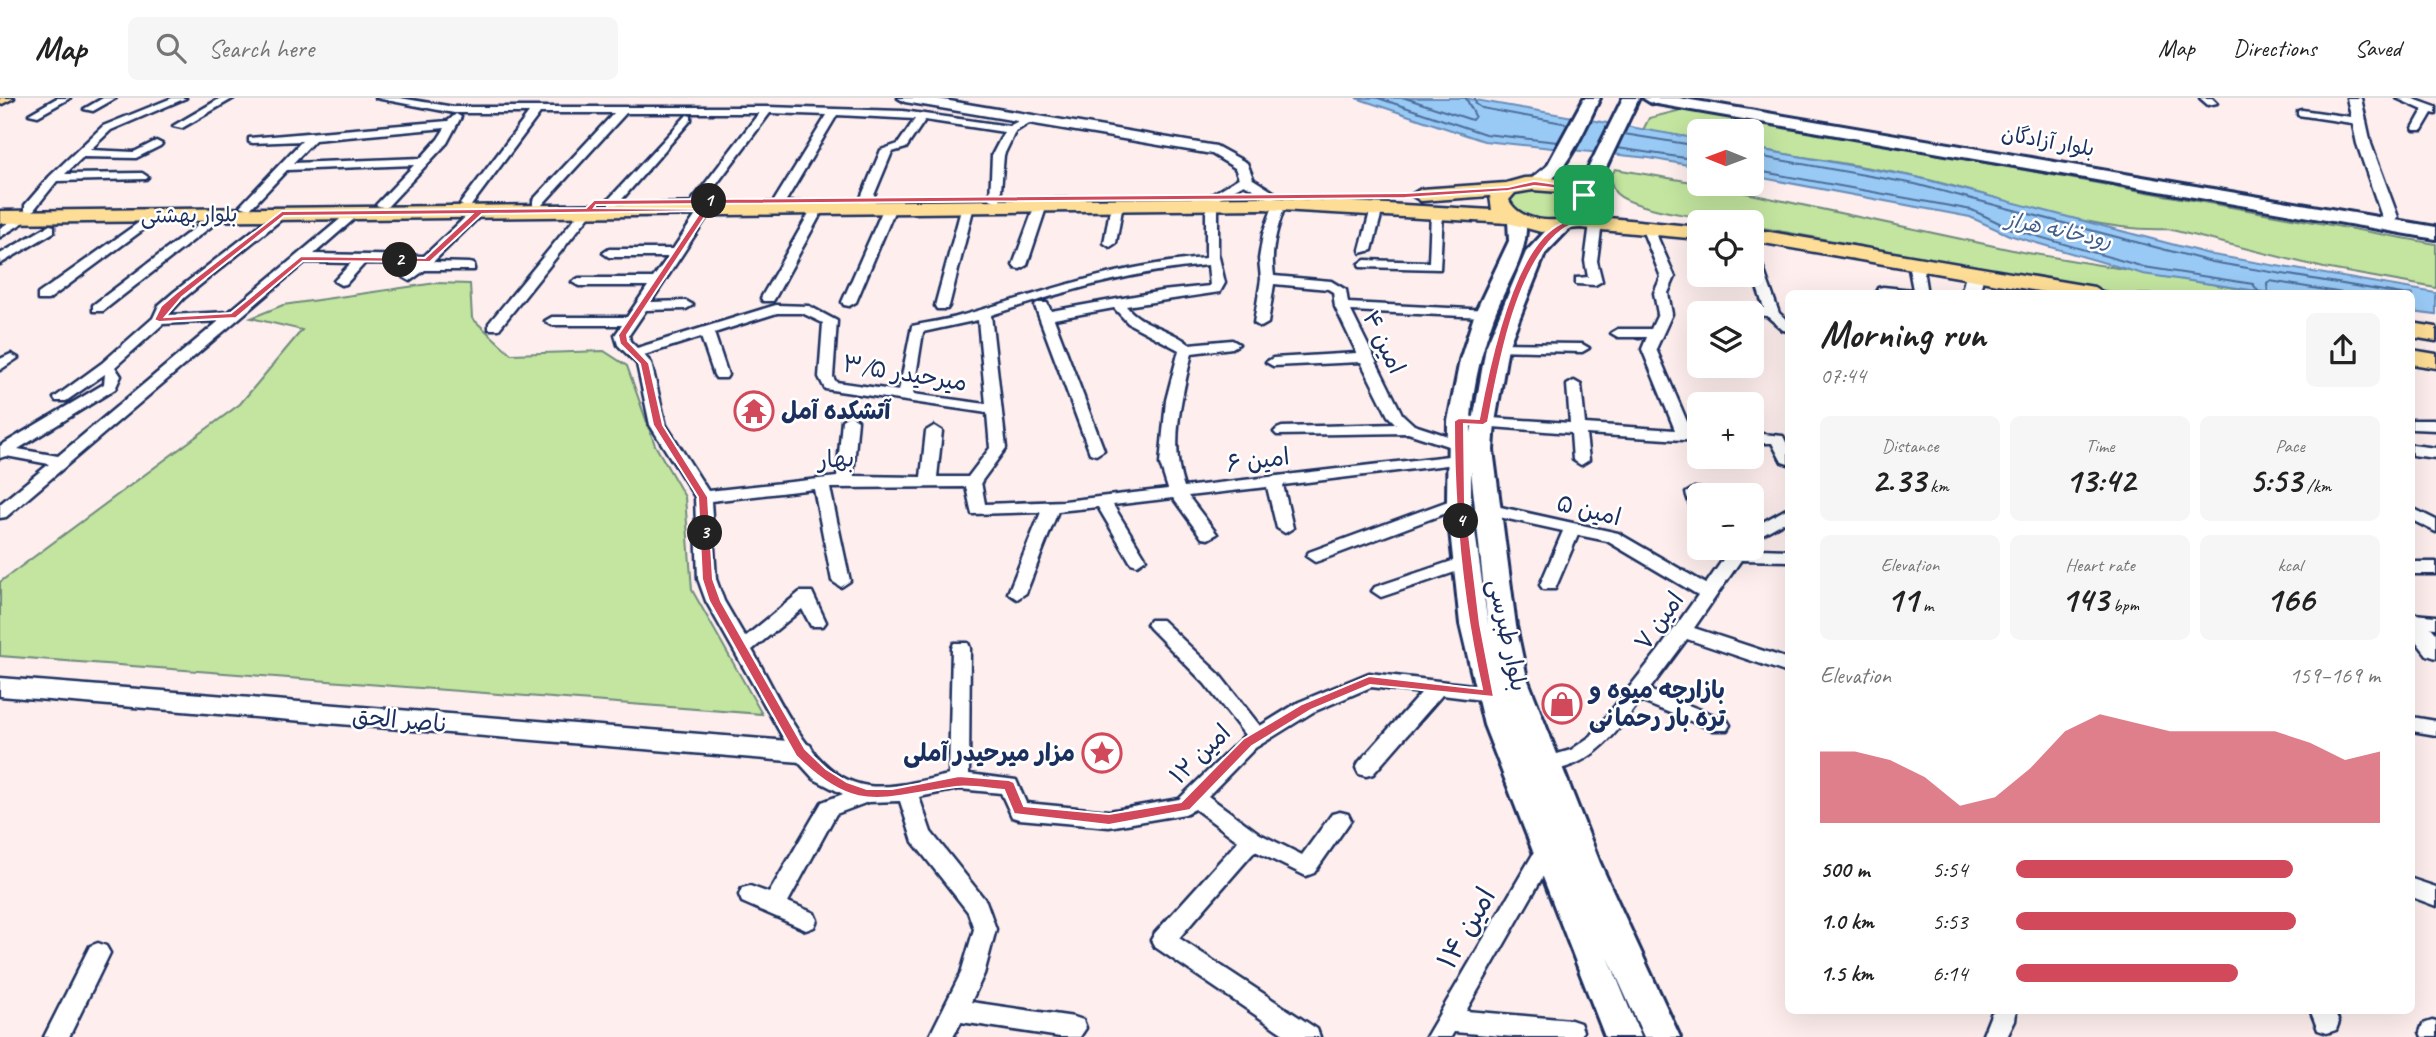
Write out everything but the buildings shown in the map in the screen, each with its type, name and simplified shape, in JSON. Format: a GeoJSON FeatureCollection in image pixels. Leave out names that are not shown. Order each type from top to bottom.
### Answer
{"type":"FeatureCollection","features":[{"type":"Feature","properties":{"kind":"main road"},"geometry":{"type":"LineString","coordinates":[[0,100],[5,98]]}},
{"type":"Feature","properties":{"kind":"main road"},"geometry":{"type":"LineString","coordinates":[[1612,98],[1628,104],[1646,105],[1698,101]]}},
{"type":"Feature","properties":{"kind":"main road","name":"بلوار آزادگان"},"geometry":{"type":"LineString","coordinates":[[1651,98],[1698,101],[2436,225]]}},
{"type":"Feature","properties":{"kind":"main road"},"geometry":{"type":"LineString","coordinates":[[1534,184],[1554,169],[1586,102]]}},
{"type":"Feature","properties":{"kind":"main road"},"geometry":{"type":"LineString","coordinates":[[1580,224],[1593,212],[1588,190],[1628,104]]}},
{"type":"Feature","properties":{"kind":"main road","name":"بلوار آزادگان"},"geometry":{"type":"LineString","coordinates":[[2028,157],[2436,233]]}},
{"type":"Feature","properties":{"kind":"main road","name":"بلوار بهشتی"},"geometry":{"type":"LineString","coordinates":[[701,205],[866,200],[1277,200],[1405,196],[1508,189],[1534,184],[1588,190],[1687,222]]}},
{"type":"Feature","properties":{"kind":"main road"},"geometry":{"type":"LineString","coordinates":[[1508,189],[1501,194],[1499,205],[1514,218]]}},
{"type":"Feature","properties":{"kind":"main road","name":"بلوار بهشتی"},"geometry":{"type":"LineString","coordinates":[[0,208],[28,212],[155,215],[601,206],[818,208],[1213,200]]}},
{"type":"Feature","properties":{"kind":"main road","name":"بلوار بهشتی"},"geometry":{"type":"LineString","coordinates":[[1277,200],[1514,218],[1539,225],[1580,224],[1687,232]]}},
{"type":"Feature","properties":{"kind":"main road","name":"بلوار بهشتی"},"geometry":{"type":"LineString","coordinates":[[0,217],[28,212],[246,206],[382,205],[473,208],[537,203],[601,206]]}},
{"type":"Feature","properties":{"kind":"main road","name":"بلوار طبرسی"},"geometry":{"type":"LineString","coordinates":[[1514,218],[1518,241],[1485,313],[1471,360],[1459,502],[1474,624],[1499,725],[1623,1037]]}},
{"type":"Feature","properties":{"kind":"main road","name":"بلوار طبرسی"},"geometry":{"type":"LineString","coordinates":[[1464,437],[1536,252],[1580,224]]}},
{"type":"Feature","properties":{"kind":"main road"},"geometry":{"type":"LineString","coordinates":[[1764,240],[1916,269],[1972,287],[2010,290]]}},
{"type":"Feature","properties":{"kind":"main road"},"geometry":{"type":"LineString","coordinates":[[1764,240],[2070,290]]}},
{"type":"Feature","properties":{"kind":"main road"},"geometry":{"type":"LineString","coordinates":[[2415,330],[2436,334]]}},
{"type":"Feature","properties":{"kind":"main road","name":"بلوار طبرسی"},"geometry":{"type":"LineString","coordinates":[[1464,437],[1481,450],[1502,626],[1513,678],[1614,934],[1667,1034]]}},
{"type":"Feature","properties":{"kind":"street"},"geometry":{"type":"LineString","coordinates":[[34,114],[65,98]]}},
{"type":"Feature","properties":{"kind":"street"},"geometry":{"type":"LineString","coordinates":[[89,109],[111,98]]}},
{"type":"Feature","properties":{"kind":"street"},"geometry":{"type":"LineString","coordinates":[[0,233],[28,212],[54,178],[107,128],[181,98]]}},
{"type":"Feature","properties":{"kind":"street"},"geometry":{"type":"LineString","coordinates":[[178,126],[229,98]]}},
{"type":"Feature","properties":{"kind":"street"},"geometry":{"type":"LineString","coordinates":[[381,98],[454,110],[774,110],[923,115],[1012,130]]}},
{"type":"Feature","properties":{"kind":"street"},"geometry":{"type":"LineString","coordinates":[[454,110],[463,100],[500,98]]}},
{"type":"Feature","properties":{"kind":"street"},"geometry":{"type":"LineString","coordinates":[[578,108],[589,98]]}},
{"type":"Feature","properties":{"kind":"street"},"geometry":{"type":"LineString","coordinates":[[797,98],[774,110],[701,205],[676,253],[622,335],[623,342],[645,363],[658,425],[703,497],[707,579],[715,601],[801,752],[821,773],[842,786],[867,794]]}},
{"type":"Feature","properties":{"kind":"street"},"geometry":{"type":"LineString","coordinates":[[905,98],[943,101],[1216,150],[1242,166],[1245,178],[1253,186],[1277,200],[1267,246],[1268,279],[1261,323]]}},
{"type":"Feature","properties":{"kind":"street"},"geometry":{"type":"LineString","coordinates":[[2354,98],[2358,121],[2390,217]]}},
{"type":"Feature","properties":{"kind":"street"},"geometry":{"type":"LineString","coordinates":[[2401,98],[2434,107],[2418,128]]}},
{"type":"Feature","properties":{"kind":"street"},"geometry":{"type":"LineString","coordinates":[[410,277],[473,208],[538,109]]}},
{"type":"Feature","properties":{"kind":"street"},"geometry":{"type":"LineString","coordinates":[[537,203],[624,109]]}},
{"type":"Feature","properties":{"kind":"street"},"geometry":{"type":"LineString","coordinates":[[382,205],[443,141],[457,118],[454,110]]}},
{"type":"Feature","properties":{"kind":"street"},"geometry":{"type":"LineString","coordinates":[[780,201],[834,112]]}},
{"type":"Feature","properties":{"kind":"street"},"geometry":{"type":"LineString","coordinates":[[2302,113],[2358,121]]}},
{"type":"Feature","properties":{"kind":"street"},"geometry":{"type":"LineString","coordinates":[[866,200],[887,150],[902,146],[923,115]]}},
{"type":"Feature","properties":{"kind":"street"},"geometry":{"type":"LineString","coordinates":[[494,326],[601,206],[687,118]]}},
{"type":"Feature","properties":{"kind":"street"},"geometry":{"type":"LineString","coordinates":[[996,199],[998,155],[1012,130],[1032,118]]}},
{"type":"Feature","properties":{"kind":"street"},"geometry":{"type":"LineString","coordinates":[[253,141],[453,124]]}},
{"type":"Feature","properties":{"kind":"street"},"geometry":{"type":"LineString","coordinates":[[246,206],[312,137]]}},
{"type":"Feature","properties":{"kind":"street"},"geometry":{"type":"LineString","coordinates":[[79,153],[136,155],[156,144]]}},
{"type":"Feature","properties":{"kind":"street"},"geometry":{"type":"LineString","coordinates":[[284,167],[424,161]]}},
{"type":"Feature","properties":{"kind":"street"},"geometry":{"type":"LineString","coordinates":[[54,178],[142,177]]}},
{"type":"Feature","properties":{"kind":"street"},"geometry":{"type":"LineString","coordinates":[[1048,316],[1211,290],[1217,286],[1213,261],[1213,200],[1245,178]]}},
{"type":"Feature","properties":{"kind":"street"},"geometry":{"type":"LineString","coordinates":[[1110,243],[1117,204]]}},
{"type":"Feature","properties":{"kind":"street"},"geometry":{"type":"LineString","coordinates":[[1020,265],[1041,205]]}},
{"type":"Feature","properties":{"kind":"street"},"geometry":{"type":"LineString","coordinates":[[942,306],[968,206]]}},
{"type":"Feature","properties":{"kind":"street"},"geometry":{"type":"LineString","coordinates":[[849,302],[890,207]]}},
{"type":"Feature","properties":{"kind":"street"},"geometry":{"type":"LineString","coordinates":[[768,298],[818,208]]}},
{"type":"Feature","properties":{"kind":"street"},"geometry":{"type":"LineString","coordinates":[[1377,208],[1365,257],[1435,265],[1437,212]]}},
{"type":"Feature","properties":{"kind":"street"},"geometry":{"type":"LineString","coordinates":[[0,513],[355,213]]}},
{"type":"Feature","properties":{"kind":"street"},"geometry":{"type":"LineString","coordinates":[[98,308],[221,214]]}},
{"type":"Feature","properties":{"kind":"street"},"geometry":{"type":"LineString","coordinates":[[61,398],[107,366],[161,315],[282,214]]}},
{"type":"Feature","properties":{"kind":"street"},"geometry":{"type":"LineString","coordinates":[[43,297],[155,215]]}},
{"type":"Feature","properties":{"kind":"street"},"geometry":{"type":"LineString","coordinates":[[1580,224],[1595,281],[1581,281]]}},
{"type":"Feature","properties":{"kind":"street"},"geometry":{"type":"LineString","coordinates":[[1647,228],[1668,277],[1661,293],[1665,314],[1649,349],[1687,426]]}},
{"type":"Feature","properties":{"kind":"street"},"geometry":{"type":"LineString","coordinates":[[0,260],[50,229]]}},
{"type":"Feature","properties":{"kind":"street"},"geometry":{"type":"LineString","coordinates":[[609,253],[676,253]]}},
{"type":"Feature","properties":{"kind":"street"},"geometry":{"type":"LineString","coordinates":[[301,258],[362,259],[469,267]]}},
{"type":"Feature","properties":{"kind":"street"},"geometry":{"type":"LineString","coordinates":[[341,281],[362,259]]}},
{"type":"Feature","properties":{"kind":"street"},"geometry":{"type":"LineString","coordinates":[[905,398],[917,329],[944,326],[1035,296],[1139,268],[1213,261]]}},
{"type":"Feature","properties":{"kind":"street"},"geometry":{"type":"LineString","coordinates":[[1916,269],[1919,290]]}},
{"type":"Feature","properties":{"kind":"street","name":"امین ۴"},"geometry":{"type":"LineString","coordinates":[[1268,279],[1331,285],[1341,294],[1342,307],[1385,399],[1396,416],[1409,428]]}},
{"type":"Feature","properties":{"kind":"street"},"geometry":{"type":"LineString","coordinates":[[579,282],[657,282]]}},
{"type":"Feature","properties":{"kind":"street"},"geometry":{"type":"LineString","coordinates":[[1763,287],[1771,312],[1785,324]]}},
{"type":"Feature","properties":{"kind":"street"},"geometry":{"type":"LineString","coordinates":[[1035,296],[1048,316],[1096,450]]}},
{"type":"Feature","properties":{"kind":"street"},"geometry":{"type":"LineString","coordinates":[[1117,303],[1133,323],[1177,340],[1186,349]]}},
{"type":"Feature","properties":{"kind":"street"},"geometry":{"type":"LineString","coordinates":[[642,306],[686,305]]}},
{"type":"Feature","properties":{"kind":"street","name":"میرحیدر ۳/۵"},"geometry":{"type":"LineString","coordinates":[[706,331],[790,307],[830,321],[826,377],[830,386],[996,410]]}},
{"type":"Feature","properties":{"kind":"street"},"geometry":{"type":"LineString","coordinates":[[1342,307],[1485,313]]}},
{"type":"Feature","properties":{"kind":"street"},"geometry":{"type":"LineString","coordinates":[[1764,312],[1771,312]]}},
{"type":"Feature","properties":{"kind":"street"},"geometry":{"type":"LineString","coordinates":[[973,482],[998,448],[984,314]]}},
{"type":"Feature","properties":{"kind":"street"},"geometry":{"type":"LineString","coordinates":[[161,315],[233,316]]}},
{"type":"Feature","properties":{"kind":"street"},"geometry":{"type":"LineString","coordinates":[[552,321],[632,321]]}},
{"type":"Feature","properties":{"kind":"street"},"geometry":{"type":"LineString","coordinates":[[634,353],[706,331],[721,375]]}},
{"type":"Feature","properties":{"kind":"street"},"geometry":{"type":"LineString","coordinates":[[1618,333],[1656,333]]}},
{"type":"Feature","properties":{"kind":"street"},"geometry":{"type":"LineString","coordinates":[[1186,349],[1232,344]]}},
{"type":"Feature","properties":{"kind":"street"},"geometry":{"type":"LineString","coordinates":[[1497,347],[1582,348]]}},
{"type":"Feature","properties":{"kind":"street"},"geometry":{"type":"LineString","coordinates":[[1186,349],[1174,400],[1168,464],[1178,494],[1208,534]]}},
{"type":"Feature","properties":{"kind":"street"},"geometry":{"type":"LineString","coordinates":[[1273,362],[1367,357]]}},
{"type":"Feature","properties":{"kind":"street"},"geometry":{"type":"LineString","coordinates":[[1,452],[110,386],[114,376],[107,366]]}},
{"type":"Feature","properties":{"kind":"street"},"geometry":{"type":"LineString","coordinates":[[1574,385],[1581,460]]}},
{"type":"Feature","properties":{"kind":"street"},"geometry":{"type":"LineString","coordinates":[[845,481],[850,419]]}},
{"type":"Feature","properties":{"kind":"street"},"geometry":{"type":"LineString","coordinates":[[2415,425],[2436,425]]}},
{"type":"Feature","properties":{"kind":"street"},"geometry":{"type":"LineString","coordinates":[[1282,432],[1409,428],[1464,437],[1577,429],[1687,436]]}},
{"type":"Feature","properties":{"kind":"street"},"geometry":{"type":"LineString","coordinates":[[928,482],[934,431]]}},
{"type":"Feature","properties":{"kind":"street","name":"امین ۶"},"geometry":{"type":"LineString","coordinates":[[973,482],[978,510],[1103,502],[1274,482],[1464,437]]}},
{"type":"Feature","properties":{"kind":"street"},"geometry":{"type":"LineString","coordinates":[[1764,438],[1777,439],[1785,454]]}},
{"type":"Feature","properties":{"kind":"street"},"geometry":{"type":"LineString","coordinates":[[2415,450],[2436,453]]}},
{"type":"Feature","properties":{"kind":"street"},"geometry":{"type":"LineString","coordinates":[[1,452],[62,461]]}},
{"type":"Feature","properties":{"kind":"street","name":"بهار"},"geometry":{"type":"LineString","coordinates":[[703,497],[845,481],[973,482]]}},
{"type":"Feature","properties":{"kind":"street"},"geometry":{"type":"LineString","coordinates":[[1274,482],[1285,528]]}},
{"type":"Feature","properties":{"kind":"street"},"geometry":{"type":"LineString","coordinates":[[821,483],[841,581]]}},
{"type":"Feature","properties":{"kind":"street"},"geometry":{"type":"LineString","coordinates":[[1103,502],[1137,559]]}},
{"type":"Feature","properties":{"kind":"street"},"geometry":{"type":"LineString","coordinates":[[1315,556],[1459,502]]}},
{"type":"Feature","properties":{"kind":"street"},"geometry":{"type":"LineString","coordinates":[[1017,593],[1058,506]]}},
{"type":"Feature","properties":{"kind":"street","name":"امین ۵"},"geometry":{"type":"LineString","coordinates":[[1487,509],[1612,537],[1709,593]]}},
{"type":"Feature","properties":{"kind":"street"},"geometry":{"type":"LineString","coordinates":[[1764,525],[1785,514]]}},
{"type":"Feature","properties":{"kind":"street"},"geometry":{"type":"LineString","coordinates":[[2415,515],[2436,527]]}},
{"type":"Feature","properties":{"kind":"street"},"geometry":{"type":"LineString","coordinates":[[1549,585],[1572,530]]}},
{"type":"Feature","properties":{"kind":"street"},"geometry":{"type":"LineString","coordinates":[[1764,553],[1785,555]]}},
{"type":"Feature","properties":{"kind":"street","name":"امین ۷"},"geometry":{"type":"LineString","coordinates":[[1547,765],[1578,755],[1598,741],[1683,631],[1732,560]]}},
{"type":"Feature","properties":{"kind":"street"},"geometry":{"type":"LineString","coordinates":[[1381,590],[1466,562]]}},
{"type":"Feature","properties":{"kind":"street"},"geometry":{"type":"LineString","coordinates":[[2415,568],[2436,568]]}},
{"type":"Feature","properties":{"kind":"street"},"geometry":{"type":"LineString","coordinates":[[744,648],[806,596],[817,622]]}},
{"type":"Feature","properties":{"kind":"street"},"geometry":{"type":"LineString","coordinates":[[2415,621],[2436,622]]}},
{"type":"Feature","properties":{"kind":"street"},"geometry":{"type":"LineString","coordinates":[[1156,624],[1212,679],[1257,737]]}},
{"type":"Feature","properties":{"kind":"street"},"geometry":{"type":"LineString","coordinates":[[2415,624],[2436,649]]}},
{"type":"Feature","properties":{"kind":"street"},"geometry":{"type":"LineString","coordinates":[[1683,631],[1785,665]]}},
{"type":"Feature","properties":{"kind":"street"},"geometry":{"type":"LineString","coordinates":[[959,781],[961,648]]}},
{"type":"Feature","properties":{"kind":"street","name":"امین ۱۲"},"geometry":{"type":"LineString","coordinates":[[867,794],[907,791],[959,781],[1009,786],[1019,811],[1109,819],[1185,806],[1257,737],[1306,707],[1369,680],[1490,694]]}},
{"type":"Feature","properties":{"kind":"street","name":"ناصر الحق"},"geometry":{"type":"LineString","coordinates":[[0,687],[801,752]]}},
{"type":"Feature","properties":{"kind":"street"},"geometry":{"type":"LineString","coordinates":[[1366,768],[1437,688]]}},
{"type":"Feature","properties":{"kind":"street"},"geometry":{"type":"LineString","coordinates":[[1636,692],[1720,725]]}},
{"type":"Feature","properties":{"kind":"street"},"geometry":{"type":"LineString","coordinates":[[2415,724],[2436,728]]}},
{"type":"Feature","properties":{"kind":"street"},"geometry":{"type":"LineString","coordinates":[[907,791],[921,836],[978,908],[985,929],[972,974],[941,1037]]}},
{"type":"Feature","properties":{"kind":"street"},"geometry":{"type":"LineString","coordinates":[[774,906],[829,808],[867,794]]}},
{"type":"Feature","properties":{"kind":"street"},"geometry":{"type":"LineString","coordinates":[[1194,797],[1252,840],[1306,867],[1340,820]]}},
{"type":"Feature","properties":{"kind":"street"},"geometry":{"type":"LineString","coordinates":[[1252,840],[1163,940],[1308,1037]]}},
{"type":"Feature","properties":{"kind":"street","name":"امین ۱۴"},"geometry":{"type":"LineString","coordinates":[[1442,1029],[1547,850]]}},
{"type":"Feature","properties":{"kind":"street"},"geometry":{"type":"LineString","coordinates":[[2415,889],[2436,897]]}},
{"type":"Feature","properties":{"kind":"street"},"geometry":{"type":"LineString","coordinates":[[750,895],[806,920]]}},
{"type":"Feature","properties":{"kind":"street"},"geometry":{"type":"LineString","coordinates":[[56,1037],[98,953]]}},
{"type":"Feature","properties":{"kind":"street"},"geometry":{"type":"LineString","coordinates":[[954,1010],[1074,1028]]}},
{"type":"Feature","properties":{"kind":"street"},"geometry":{"type":"LineString","coordinates":[[1994,1037],[2004,1014]]}},
{"type":"Feature","properties":{"kind":"street"},"geometry":{"type":"LineString","coordinates":[[1442,1029],[1571,1031]]}},
{"type":"Feature","properties":{"kind":"green space"},"geometry":{"type":"Polygon","coordinates":[[[1685,109],[1741,119],[1687,119],[1687,137],[1643,130],[1649,118],[1685,109]]]}},
{"type":"Feature","properties":{"kind":"green space"},"geometry":{"type":"Polygon","coordinates":[[[1764,123],[2436,244],[2436,288],[2324,268],[2168,229],[2137,229],[2074,219],[1946,184],[1764,150],[1764,123]]]}},
{"type":"Feature","properties":{"kind":"green space"},"geometry":{"type":"Polygon","coordinates":[[[1615,169],[1687,181],[1687,196],[1760,196],[2022,252],[2247,290],[2101,290],[1764,228],[1764,210],[1687,210],[1687,215],[1642,206],[1627,200],[1614,190],[1610,179],[1615,169]]]}},
{"type":"Feature","properties":{"kind":"green space"},"geometry":{"type":"Polygon","coordinates":[[[1508,189],[1574,190],[1589,218],[1527,223],[1501,194],[1508,189]]]}},
{"type":"Feature","properties":{"kind":"green space"},"geometry":{"type":"Polygon","coordinates":[[[436,283],[470,284],[472,318],[511,354],[604,351],[627,366],[655,445],[685,497],[692,590],[762,714],[0,656],[0,582],[240,404],[302,330],[251,318],[283,305],[436,283]]]}},
{"type":"Feature","properties":{"kind":"water"},"geometry":{"type":"Polygon","coordinates":[[[1356,98],[1464,98],[1687,137],[1687,165],[1649,158],[1484,141],[1356,98]]]}},
{"type":"Feature","properties":{"kind":"water","name":"رودخانه هراز"},"geometry":{"type":"Polygon","coordinates":[[[1764,150],[1916,177],[2213,255],[2436,293],[2436,315],[2415,312],[2415,290],[2251,290],[2143,274],[2009,235],[1970,217],[1764,178],[1764,150]]]}},
{"type":"Feature","properties":{"kind":"place","name":"آتشکده آمل"},"geometry":{"type":"Point","coordinates":[754,411]}},
{"type":"Feature","properties":{"kind":"place","name":"بازارچه میوه و تره بار رحمانی"},"geometry":{"type":"Point","coordinates":[1562,704]}},
{"type":"Feature","properties":{"kind":"place","name":"مزار میرحیدر آملی"},"geometry":{"type":"Point","coordinates":[1102,753]}},
{"type":"Feature","properties":{"kind":"route"},"geometry":{"type":"LineString","coordinates":[[1584,195],[1562,186],[1524,184],[1508,189],[1405,196],[594,202],[588,210],[282,214],[179,295],[164,308],[159,320],[233,316],[301,258],[428,260],[480,211],[706,209],[622,335],[623,342],[645,363],[658,425],[703,497],[707,579],[715,601],[801,752],[821,773],[842,786],[867,794],[892,794],[959,781],[1009,786],[1019,811],[1109,819],[1185,806],[1248,743],[1306,707],[1369,680],[1490,694],[1474,624],[1459,502],[1459,421],[1483,422],[1497,347],[1528,267],[1545,240],[1562,226],[1589,218],[1594,206],[1584,195]]}}]}
